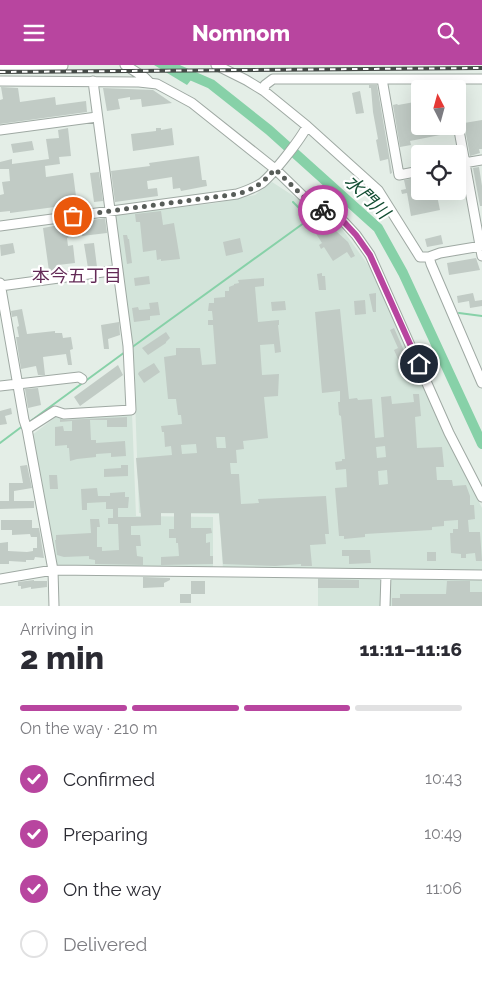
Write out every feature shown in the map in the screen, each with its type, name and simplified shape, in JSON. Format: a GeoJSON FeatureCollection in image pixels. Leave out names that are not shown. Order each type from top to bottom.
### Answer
{"type":"FeatureCollection","features":[{"type":"Feature","properties":{"kind":"street"},"geometry":{"type":"LineString","coordinates":[[0,65],[63,66]]}},
{"type":"Feature","properties":{"kind":"street"},"geometry":{"type":"LineString","coordinates":[[125,65],[149,82]]}},
{"type":"Feature","properties":{"kind":"street"},"geometry":{"type":"LineString","coordinates":[[216,65],[264,91],[378,190],[420,257],[430,257],[440,253],[481,246]]}},
{"type":"Feature","properties":{"kind":"street"},"geometry":{"type":"LineString","coordinates":[[264,91],[265,85],[273,79],[482,79]]}},
{"type":"Feature","properties":{"kind":"street"},"geometry":{"type":"LineString","coordinates":[[382,79],[399,175],[411,173]]}},
{"type":"Feature","properties":{"kind":"street"},"geometry":{"type":"LineString","coordinates":[[0,81],[149,82],[157,84],[192,103],[277,167],[308,201],[344,222],[370,255],[450,433],[482,497]]}},
{"type":"Feature","properties":{"kind":"street"},"geometry":{"type":"LineString","coordinates":[[27,429],[55,411],[64,414],[131,410],[128,346],[92,81]]}},
{"type":"Feature","properties":{"kind":"street"},"geometry":{"type":"LineString","coordinates":[[0,129],[97,117]]}},
{"type":"Feature","properties":{"kind":"street"},"geometry":{"type":"LineString","coordinates":[[0,226],[237,194],[250,190],[264,182],[306,128]]}},
{"type":"Feature","properties":{"kind":"street"},"geometry":{"type":"LineString","coordinates":[[466,163],[482,160]]}},
{"type":"Feature","properties":{"kind":"street"},"geometry":{"type":"LineString","coordinates":[[466,184],[482,256]]}},
{"type":"Feature","properties":{"kind":"street"},"geometry":{"type":"LineString","coordinates":[[430,257],[431,264],[482,383]]}},
{"type":"Feature","properties":{"kind":"street"},"geometry":{"type":"LineString","coordinates":[[54,606],[54,570],[50,559],[0,285],[118,270]]}},
{"type":"Feature","properties":{"kind":"street"},"geometry":{"type":"LineString","coordinates":[[0,386],[79,377],[82,379]]}},
{"type":"Feature","properties":{"kind":"street"},"geometry":{"type":"LineString","coordinates":[[0,579],[54,570],[482,575]]}},
{"type":"Feature","properties":{"kind":"street"},"geometry":{"type":"LineString","coordinates":[[384,606],[386,574]]}},
{"type":"Feature","properties":{"kind":"shaded area"},"geometry":{"type":"Polygon","coordinates":[[[154,65],[179,65],[195,75],[187,85],[154,65]]]}},
{"type":"Feature","properties":{"kind":"shaded area"},"geometry":{"type":"Polygon","coordinates":[[[272,182],[340,226],[371,269],[433,408],[482,508],[482,573],[223,569],[219,514],[139,513],[134,370],[113,215],[216,203],[255,195],[272,182]]]}},
{"type":"Feature","properties":{"kind":"shaded area"},"geometry":{"type":"Polygon","coordinates":[[[132,413],[136,516],[213,517],[213,569],[61,568],[56,564],[32,435],[57,416],[132,413]]]}},
{"type":"Feature","properties":{"kind":"shaded area"},"geometry":{"type":"Polygon","coordinates":[[[318,576],[482,578],[482,606],[318,606],[318,576]]]}},
{"type":"Feature","properties":{"kind":"building"},"geometry":{"type":"Polygon","coordinates":[[[369,85],[377,85],[392,173],[390,174],[388,159],[380,161],[371,88],[369,88],[369,85]]]}},
{"type":"Feature","properties":{"kind":"building"},"geometry":{"type":"Polygon","coordinates":[[[1,87],[18,88],[20,102],[55,97],[56,105],[86,101],[87,112],[0,124],[0,100],[3,99],[1,87]]]}},
{"type":"Feature","properties":{"kind":"building"},"geometry":{"type":"Polygon","coordinates":[[[103,88],[153,90],[172,103],[142,107],[141,99],[130,100],[130,97],[118,99],[120,109],[107,111],[103,88]]]}},
{"type":"Feature","properties":{"kind":"building"},"geometry":{"type":"Polygon","coordinates":[[[360,91],[364,113],[356,114],[352,93],[360,91]]]}},
{"type":"Feature","properties":{"kind":"building"},"geometry":{"type":"Polygon","coordinates":[[[411,103],[411,135],[440,135],[410,141],[411,145],[400,147],[393,105],[411,103]]]}},
{"type":"Feature","properties":{"kind":"building"},"geometry":{"type":"Polygon","coordinates":[[[482,120],[482,149],[479,149],[480,153],[470,156],[466,134],[466,123],[482,120]]]}},
{"type":"Feature","properties":{"kind":"building"},"geometry":{"type":"Polygon","coordinates":[[[68,128],[71,156],[59,157],[60,164],[45,166],[46,177],[73,173],[77,204],[10,213],[10,211],[0,212],[0,195],[4,194],[2,182],[10,181],[9,169],[0,169],[0,162],[12,159],[12,164],[49,159],[46,139],[59,138],[58,130],[68,128]]]}},
{"type":"Feature","properties":{"kind":"building"},"geometry":{"type":"Polygon","coordinates":[[[156,128],[161,128],[161,130],[172,128],[174,145],[133,151],[131,134],[156,131],[156,128]]]}},
{"type":"Feature","properties":{"kind":"building"},"geometry":{"type":"Polygon","coordinates":[[[32,141],[34,150],[13,153],[11,144],[32,141]]]}},
{"type":"Feature","properties":{"kind":"building"},"geometry":{"type":"Polygon","coordinates":[[[199,156],[202,180],[206,180],[207,186],[181,191],[180,188],[173,189],[172,177],[147,181],[148,189],[157,188],[158,196],[115,202],[111,171],[150,166],[149,163],[199,156]]]}},
{"type":"Feature","properties":{"kind":"building"},"geometry":{"type":"Polygon","coordinates":[[[479,167],[482,186],[482,206],[480,206],[473,168],[479,167]]]}},
{"type":"Feature","properties":{"kind":"building"},"geometry":{"type":"Polygon","coordinates":[[[99,172],[103,201],[94,202],[90,173],[99,172]]]}},
{"type":"Feature","properties":{"kind":"building"},"geometry":{"type":"Polygon","coordinates":[[[411,179],[411,200],[438,200],[440,210],[411,216],[407,193],[402,194],[401,190],[406,189],[404,180],[411,179]]]}},
{"type":"Feature","properties":{"kind":"building"},"geometry":{"type":"Polygon","coordinates":[[[161,211],[163,225],[174,223],[180,259],[161,261],[161,259],[157,260],[156,250],[143,252],[140,222],[136,222],[135,214],[161,211]]]}},
{"type":"Feature","properties":{"kind":"building"},"geometry":{"type":"Polygon","coordinates":[[[105,218],[107,233],[82,236],[80,222],[105,218]]]}},
{"type":"Feature","properties":{"kind":"building"},"geometry":{"type":"Polygon","coordinates":[[[325,221],[348,242],[355,256],[351,258],[347,252],[333,261],[324,247],[321,249],[319,245],[322,243],[313,229],[325,221]]]}},
{"type":"Feature","properties":{"kind":"building"},"geometry":{"type":"Polygon","coordinates":[[[70,223],[72,236],[67,238],[68,246],[73,245],[75,263],[58,265],[58,270],[49,271],[43,228],[70,223]]]}},
{"type":"Feature","properties":{"kind":"building"},"geometry":{"type":"Polygon","coordinates":[[[123,235],[127,235],[129,239],[132,263],[127,264],[123,235]]]}},
{"type":"Feature","properties":{"kind":"building"},"geometry":{"type":"Polygon","coordinates":[[[441,235],[443,244],[427,247],[425,239],[441,235]]]}},
{"type":"Feature","properties":{"kind":"building"},"geometry":{"type":"Polygon","coordinates":[[[240,238],[243,252],[226,256],[223,242],[240,238]]]}},
{"type":"Feature","properties":{"kind":"building"},"geometry":{"type":"Polygon","coordinates":[[[13,243],[15,253],[1,256],[0,245],[13,243]]]}},
{"type":"Feature","properties":{"kind":"building"},"geometry":{"type":"Polygon","coordinates":[[[94,243],[97,267],[88,268],[84,244],[94,243]]]}},
{"type":"Feature","properties":{"kind":"building"},"geometry":{"type":"Polygon","coordinates":[[[476,258],[480,270],[449,275],[447,263],[476,258]]]}},
{"type":"Feature","properties":{"kind":"building"},"geometry":{"type":"Polygon","coordinates":[[[322,273],[322,276],[325,276],[326,290],[319,290],[317,274],[322,273]]]}},
{"type":"Feature","properties":{"kind":"building"},"geometry":{"type":"Polygon","coordinates":[[[149,276],[150,284],[135,286],[134,278],[149,276]]]}},
{"type":"Feature","properties":{"kind":"building"},"geometry":{"type":"Polygon","coordinates":[[[264,278],[264,286],[255,287],[258,322],[279,320],[281,352],[275,353],[274,344],[260,345],[262,375],[279,374],[278,396],[264,397],[268,438],[243,441],[244,449],[236,450],[237,463],[230,463],[231,474],[239,474],[241,504],[259,503],[258,499],[326,496],[329,534],[325,534],[326,544],[310,545],[312,566],[301,566],[301,564],[275,566],[223,564],[219,513],[191,513],[191,528],[211,528],[212,533],[206,534],[206,543],[210,542],[210,556],[213,556],[213,564],[161,565],[161,557],[179,556],[176,538],[169,538],[169,529],[174,529],[174,513],[161,513],[161,525],[131,526],[131,535],[140,535],[141,546],[136,546],[137,556],[143,557],[143,565],[95,564],[95,560],[89,559],[89,556],[64,557],[57,555],[56,535],[91,533],[90,519],[99,519],[100,527],[97,527],[97,547],[102,547],[102,551],[119,550],[118,524],[108,524],[108,518],[113,518],[113,509],[106,509],[106,502],[87,503],[87,510],[82,510],[81,489],[97,488],[98,496],[110,496],[110,493],[125,492],[125,497],[129,497],[128,508],[118,508],[118,517],[141,517],[136,458],[172,455],[171,446],[165,447],[164,432],[162,432],[161,426],[182,424],[181,415],[178,415],[176,399],[168,399],[164,357],[176,355],[176,348],[200,348],[202,365],[216,364],[213,325],[208,325],[208,320],[213,320],[212,311],[208,311],[209,303],[214,303],[214,298],[225,297],[225,291],[229,291],[229,287],[239,283],[238,280],[264,278]],[[216,437],[217,448],[226,448],[225,437],[216,437]],[[196,444],[181,445],[182,454],[197,453],[196,444]]]}},
{"type":"Feature","properties":{"kind":"building"},"geometry":{"type":"Polygon","coordinates":[[[376,293],[376,312],[373,312],[369,294],[376,293]]]}},
{"type":"Feature","properties":{"kind":"building"},"geometry":{"type":"Polygon","coordinates":[[[473,293],[475,301],[482,300],[482,306],[470,308],[469,301],[458,303],[457,296],[473,293]]]}},
{"type":"Feature","properties":{"kind":"building"},"geometry":{"type":"Polygon","coordinates":[[[365,300],[366,314],[355,315],[354,301],[365,300]]]}},
{"type":"Feature","properties":{"kind":"building"},"geometry":{"type":"Polygon","coordinates":[[[285,301],[286,310],[272,311],[271,302],[285,301]]]}},
{"type":"Feature","properties":{"kind":"building"},"geometry":{"type":"Polygon","coordinates":[[[158,302],[160,315],[150,316],[150,320],[134,322],[132,308],[138,307],[139,310],[150,309],[149,303],[158,302]]]}},
{"type":"Feature","properties":{"kind":"building"},"geometry":{"type":"Polygon","coordinates":[[[22,309],[27,334],[55,331],[55,333],[62,333],[63,338],[71,337],[73,349],[70,350],[72,365],[68,365],[66,354],[43,357],[45,375],[38,375],[36,366],[21,369],[16,337],[19,337],[17,327],[19,326],[17,316],[12,317],[11,311],[22,309]]]}},
{"type":"Feature","properties":{"kind":"building"},"geometry":{"type":"Polygon","coordinates":[[[340,309],[349,399],[372,399],[375,438],[384,437],[381,397],[391,396],[392,404],[414,402],[413,394],[419,394],[421,416],[415,417],[417,448],[442,447],[444,467],[436,467],[437,480],[452,480],[453,486],[466,485],[470,496],[470,505],[474,505],[475,519],[468,520],[469,532],[480,532],[482,561],[476,561],[475,553],[466,554],[466,558],[461,558],[461,554],[451,553],[450,533],[453,533],[453,529],[458,529],[458,520],[444,521],[444,526],[432,527],[432,530],[365,534],[365,537],[344,539],[344,536],[339,536],[335,488],[347,487],[346,469],[336,470],[335,462],[345,459],[338,402],[340,402],[340,391],[322,393],[315,312],[340,309]],[[385,446],[376,447],[377,458],[386,457],[385,446]],[[387,470],[378,471],[379,485],[388,484],[387,470]]]}},
{"type":"Feature","properties":{"kind":"building"},"geometry":{"type":"Polygon","coordinates":[[[119,322],[120,335],[108,339],[109,349],[104,349],[101,325],[119,322]]]}},
{"type":"Feature","properties":{"kind":"building"},"geometry":{"type":"Polygon","coordinates":[[[394,328],[409,362],[401,366],[394,350],[398,348],[390,330],[394,328]]]}},
{"type":"Feature","properties":{"kind":"building"},"geometry":{"type":"Polygon","coordinates":[[[166,332],[170,338],[166,343],[148,355],[142,348],[166,332]]]}},
{"type":"Feature","properties":{"kind":"building"},"geometry":{"type":"Polygon","coordinates":[[[154,363],[160,372],[144,383],[138,374],[139,372],[154,363]]]}},
{"type":"Feature","properties":{"kind":"building"},"geometry":{"type":"Polygon","coordinates":[[[118,365],[123,375],[80,406],[74,397],[118,365]]]}},
{"type":"Feature","properties":{"kind":"building"},"geometry":{"type":"Polygon","coordinates":[[[38,388],[41,405],[28,408],[25,389],[38,388]]]}},
{"type":"Feature","properties":{"kind":"building"},"geometry":{"type":"Polygon","coordinates":[[[11,408],[12,414],[5,416],[7,424],[0,425],[0,411],[11,408]]]}},
{"type":"Feature","properties":{"kind":"building"},"geometry":{"type":"Polygon","coordinates":[[[127,417],[127,427],[107,427],[107,420],[90,420],[91,440],[96,440],[96,443],[125,441],[126,456],[111,457],[111,453],[96,454],[96,457],[70,461],[67,445],[55,446],[55,427],[63,426],[64,431],[72,431],[72,421],[60,422],[60,419],[127,417]]]}},
{"type":"Feature","properties":{"kind":"building"},"geometry":{"type":"Polygon","coordinates":[[[27,465],[32,488],[14,491],[14,501],[34,501],[34,508],[0,509],[0,501],[9,501],[9,483],[23,483],[20,466],[27,465]]]}},
{"type":"Feature","properties":{"kind":"building"},"geometry":{"type":"Polygon","coordinates":[[[121,465],[128,465],[128,476],[104,477],[104,469],[121,468],[121,465]]]}},
{"type":"Feature","properties":{"kind":"building"},"geometry":{"type":"Polygon","coordinates":[[[49,475],[57,475],[58,489],[50,489],[49,475]]]}},
{"type":"Feature","properties":{"kind":"building"},"geometry":{"type":"Polygon","coordinates":[[[1,520],[32,520],[32,528],[39,528],[44,558],[35,557],[34,560],[26,560],[26,562],[9,561],[9,564],[0,564],[0,543],[8,542],[8,551],[27,552],[37,548],[37,537],[31,537],[30,534],[12,535],[12,530],[1,530],[1,520]]]}},
{"type":"Feature","properties":{"kind":"building"},"geometry":{"type":"Polygon","coordinates":[[[342,550],[370,550],[371,563],[349,564],[349,556],[342,556],[342,550]]]}},
{"type":"Feature","properties":{"kind":"building"},"geometry":{"type":"Polygon","coordinates":[[[427,552],[436,552],[436,561],[427,561],[427,552]]]}},
{"type":"Feature","properties":{"kind":"building"},"geometry":{"type":"Polygon","coordinates":[[[143,577],[170,578],[170,580],[164,583],[164,587],[143,588],[143,577]]]}},
{"type":"Feature","properties":{"kind":"building"},"geometry":{"type":"Polygon","coordinates":[[[318,579],[359,580],[359,588],[318,588],[318,579]]]}},
{"type":"Feature","properties":{"kind":"building"},"geometry":{"type":"Polygon","coordinates":[[[47,581],[47,587],[21,589],[21,586],[18,586],[18,582],[47,581]]]}},
{"type":"Feature","properties":{"kind":"building"},"geometry":{"type":"Polygon","coordinates":[[[191,581],[205,581],[205,594],[191,594],[191,581]]]}},
{"type":"Feature","properties":{"kind":"building"},"geometry":{"type":"Polygon","coordinates":[[[447,581],[470,581],[470,592],[482,592],[482,606],[392,606],[392,598],[400,598],[400,594],[446,594],[447,581]]]}},
{"type":"Feature","properties":{"kind":"building"},"geometry":{"type":"Polygon","coordinates":[[[180,594],[191,594],[191,603],[180,603],[180,594]]]}},
{"type":"Feature","properties":{"kind":"waterway","name":"水門川"},"geometry":{"type":"LineString","coordinates":[[167,65],[211,84],[269,130],[378,228],[403,273],[482,444]]}},
{"type":"Feature","properties":{"kind":"waterway"},"geometry":{"type":"LineString","coordinates":[[131,348],[308,220],[309,218],[293,202]]}},
{"type":"Feature","properties":{"kind":"waterway"},"geometry":{"type":"LineString","coordinates":[[459,313],[482,316]]}},
{"type":"Feature","properties":{"kind":"waterway"},"geometry":{"type":"LineString","coordinates":[[28,423],[125,352]]}},
{"type":"Feature","properties":{"kind":"waterway"},"geometry":{"type":"LineString","coordinates":[[0,443],[24,425]]}},
{"type":"Feature","properties":{"kind":"railway"},"geometry":{"type":"LineString","coordinates":[[0,72],[482,68]]}},
{"type":"Feature","properties":{"kind":"way so far"},"geometry":{"type":"LineString","coordinates":[[73,216],[237,194],[250,190],[264,182],[275,169],[308,201],[323,210]]}},
{"type":"Feature","properties":{"kind":"district","name":"本今五丁目"},"geometry":{"type":"Point","coordinates":[77,276]}},
{"type":"Feature","properties":{"kind":"route"},"geometry":{"type":"LineString","coordinates":[[323,210],[344,222],[370,255],[419,364]]}}]}
